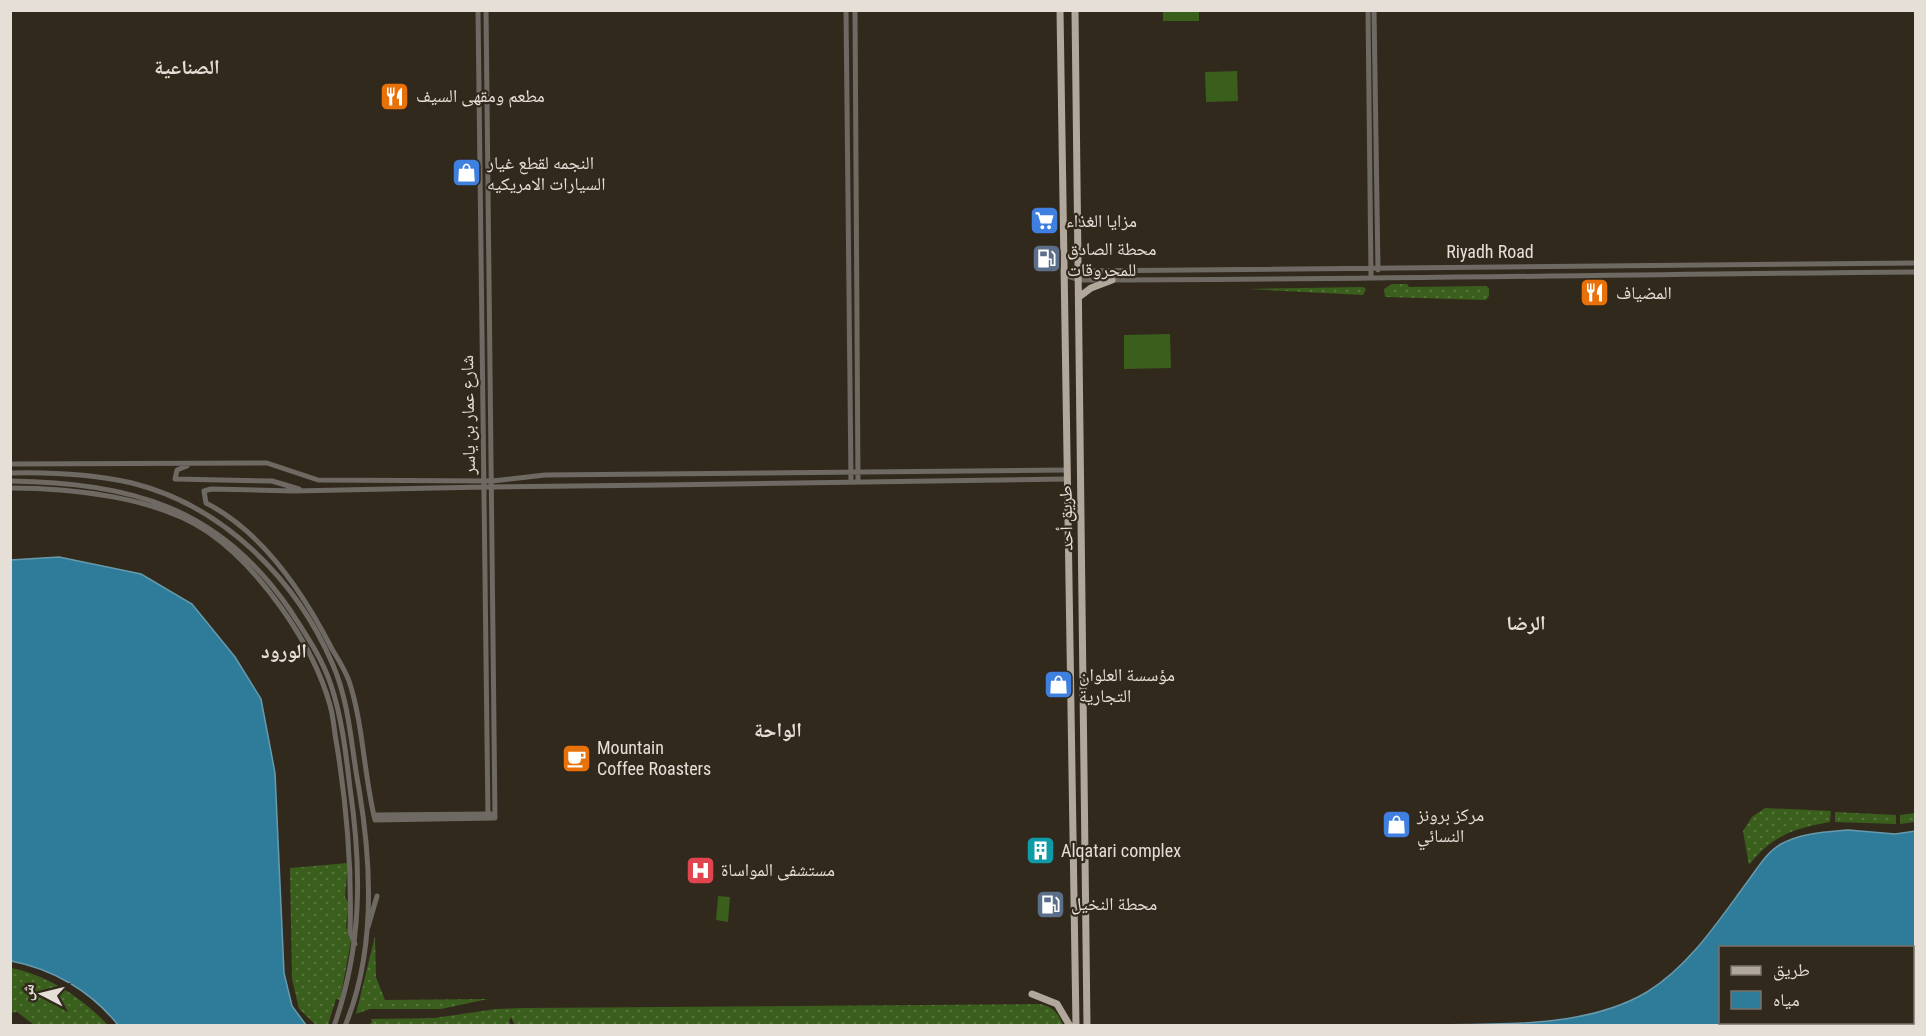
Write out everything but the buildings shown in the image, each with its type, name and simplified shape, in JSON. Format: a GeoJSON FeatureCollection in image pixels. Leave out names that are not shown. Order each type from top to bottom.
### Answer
{"type":"FeatureCollection","features":[{"type":"Feature","properties":{"kind":"main road","name":"طريق أحد"},"geometry":{"type":"LineString","coordinates":[[1060,10],[1076,1026]]}},
{"type":"Feature","properties":{"kind":"main road","name":"طريق أحد"},"geometry":{"type":"LineString","coordinates":[[1075,10],[1080,271],[1087,1026]]}},
{"type":"Feature","properties":{"kind":"main road"},"geometry":{"type":"LineString","coordinates":[[1079,297],[1091,288],[1112,280]]}},
{"type":"Feature","properties":{"kind":"main road"},"geometry":{"type":"LineString","coordinates":[[1032,994],[1057,1004],[1070,1026]]}},
{"type":"Feature","properties":{"kind":"street","name":"شارع عمار بن ياسر"},"geometry":{"type":"LineString","coordinates":[[478,10],[488,816],[495,816],[486,10]]}},
{"type":"Feature","properties":{"kind":"street"},"geometry":{"type":"LineString","coordinates":[[846,10],[851,482]]}},
{"type":"Feature","properties":{"kind":"street"},"geometry":{"type":"LineString","coordinates":[[855,10],[858,482]]}},
{"type":"Feature","properties":{"kind":"street"},"geometry":{"type":"LineString","coordinates":[[1368,10],[1375,268]]}},
{"type":"Feature","properties":{"kind":"street"},"geometry":{"type":"LineString","coordinates":[[1374,10],[1374,277]]}},
{"type":"Feature","properties":{"kind":"street","name":"Riyadh Road"},"geometry":{"type":"LineString","coordinates":[[1064,274],[1080,271],[1916,263]]}},
{"type":"Feature","properties":{"kind":"street"},"geometry":{"type":"LineString","coordinates":[[1064,274],[1079,280],[1112,280],[1916,272]]}},
{"type":"Feature","properties":{"kind":"street"},"geometry":{"type":"LineString","coordinates":[[10,464],[267,463],[318,480],[484,480],[491,484],[1068,479]]}},
{"type":"Feature","properties":{"kind":"street"},"geometry":{"type":"LineString","coordinates":[[194,464],[177,470],[175,479],[280,482],[306,491]]}},
{"type":"Feature","properties":{"kind":"street"},"geometry":{"type":"LineString","coordinates":[[488,816],[374,818],[349,681],[328,641],[290,579],[251,536],[229,516],[206,503],[203,499],[204,491],[211,489],[306,491],[484,487],[545,475],[1068,470]]}},
{"type":"Feature","properties":{"kind":"street"},"geometry":{"type":"LineString","coordinates":[[10,473],[49,472],[83,475],[132,483],[168,495],[196,508],[231,531],[255,552],[285,584],[334,666],[345,701],[366,836],[366,934],[360,981],[345,1026]]}},
{"type":"Feature","properties":{"kind":"street"},"geometry":{"type":"LineString","coordinates":[[10,481],[84,485],[153,500],[186,513],[215,531],[240,551],[278,593],[320,660],[333,691],[344,741],[357,838],[359,904],[355,944],[334,1026]]}},
{"type":"Feature","properties":{"kind":"street"},"geometry":{"type":"LineString","coordinates":[[10,488],[50,488],[101,495],[182,518],[208,532],[262,584],[290,621],[326,693],[334,720],[351,847],[350,932],[355,944]]}},
{"type":"Feature","properties":{"kind":"street"},"geometry":{"type":"LineString","coordinates":[[326,693],[333,691]]}},
{"type":"Feature","properties":{"kind":"street"},"geometry":{"type":"LineString","coordinates":[[366,934],[377,896]]}},
{"type":"Feature","properties":{"kind":"green space"},"geometry":{"type":"Polygon","coordinates":[[[1163,11],[1199,11],[1199,21],[1163,21],[1163,11]]]}},
{"type":"Feature","properties":{"kind":"green space"},"geometry":{"type":"Polygon","coordinates":[[[1237,71],[1238,101],[1206,102],[1205,72],[1237,71]]]}},
{"type":"Feature","properties":{"kind":"green space"},"geometry":{"type":"Polygon","coordinates":[[[1392,284],[1407,284],[1409,287],[1486,286],[1489,288],[1489,296],[1486,300],[1385,297],[1384,289],[1392,284]]]}},
{"type":"Feature","properties":{"kind":"green space"},"geometry":{"type":"Polygon","coordinates":[[[1363,287],[1366,289],[1363,295],[1248,289],[1363,287]]]}},
{"type":"Feature","properties":{"kind":"green space"},"geometry":{"type":"Polygon","coordinates":[[[1170,334],[1171,368],[1124,369],[1124,335],[1170,334]]]}},
{"type":"Feature","properties":{"kind":"green space"},"geometry":{"type":"Polygon","coordinates":[[[1765,808],[1831,811],[1830,822],[1805,827],[1775,840],[1749,865],[1743,831],[1752,817],[1765,808]]]}},
{"type":"Feature","properties":{"kind":"green space"},"geometry":{"type":"Polygon","coordinates":[[[1835,812],[1896,815],[1896,824],[1835,822],[1835,812]]]}},
{"type":"Feature","properties":{"kind":"green space"},"geometry":{"type":"Polygon","coordinates":[[[1915,813],[1915,822],[1900,824],[1900,815],[1915,813]]]}},
{"type":"Feature","properties":{"kind":"green space"},"geometry":{"type":"Polygon","coordinates":[[[348,863],[345,897],[349,904],[346,927],[351,941],[340,1000],[336,999],[328,1025],[316,1025],[299,1009],[292,979],[290,868],[348,863]]]}},
{"type":"Feature","properties":{"kind":"green space"},"geometry":{"type":"Polygon","coordinates":[[[718,896],[730,897],[728,922],[716,920],[718,896]]]}},
{"type":"Feature","properties":{"kind":"green space"},"geometry":{"type":"Polygon","coordinates":[[[375,936],[376,977],[385,1000],[488,999],[441,1009],[370,1009],[356,1014],[375,936]]]}},
{"type":"Feature","properties":{"kind":"green space"},"geometry":{"type":"Polygon","coordinates":[[[11,968],[38,976],[64,989],[108,1025],[34,1025],[17,1012],[11,1013],[11,968]]]}},
{"type":"Feature","properties":{"kind":"green space"},"geometry":{"type":"Polygon","coordinates":[[[1038,1004],[1054,1010],[1063,1025],[515,1026],[511,1017],[509,1021],[511,1025],[367,1026],[372,1022],[371,1019],[434,1018],[496,1009],[526,1008],[1038,1004]]]}},
{"type":"Feature","properties":{"kind":"water"},"geometry":{"type":"Polygon","coordinates":[[[59,557],[141,574],[192,604],[235,657],[261,699],[275,773],[284,973],[292,1006],[306,1025],[118,1025],[96,1002],[70,983],[42,970],[11,961],[11,560],[59,557]]]}},
{"type":"Feature","properties":{"kind":"water"},"geometry":{"type":"Polygon","coordinates":[[[1848,830],[1895,834],[1915,831],[1915,1025],[1405,1025],[1530,1023],[1592,1014],[1621,1005],[1662,982],[1689,957],[1770,852],[1797,837],[1848,830]]]}},
{"type":"Feature","properties":{"kind":"place","name":"مطعم ومقهى السيف"},"geometry":{"type":"Point","coordinates":[395,96]}},
{"type":"Feature","properties":{"kind":"place","name":"النجمه لقطع غيار السيارات الامريكيه"},"geometry":{"type":"Point","coordinates":[466,173]}},
{"type":"Feature","properties":{"kind":"place","name":"مزايا الغذاء"},"geometry":{"type":"Point","coordinates":[1045,221]}},
{"type":"Feature","properties":{"kind":"place","name":"محطة الصادق للمحروقات"},"geometry":{"type":"Point","coordinates":[1046,259]}},
{"type":"Feature","properties":{"kind":"place","name":"المضياف"},"geometry":{"type":"Point","coordinates":[1595,293]}},
{"type":"Feature","properties":{"kind":"place","name":"مؤسسة العلوان التجارية"},"geometry":{"type":"Point","coordinates":[1058,685]}},
{"type":"Feature","properties":{"kind":"place","name":"Mountain Coffee Roasters"},"geometry":{"type":"Point","coordinates":[576,758]}},
{"type":"Feature","properties":{"kind":"place","name":"مركز برونز النسائي"},"geometry":{"type":"Point","coordinates":[1396,825]}},
{"type":"Feature","properties":{"kind":"place","name":"Alqatari complex"},"geometry":{"type":"Point","coordinates":[1040,851]}},
{"type":"Feature","properties":{"kind":"place","name":"مستشفى المواساة"},"geometry":{"type":"Point","coordinates":[700,870]}},
{"type":"Feature","properties":{"kind":"place","name":"محطة النخيل"},"geometry":{"type":"Point","coordinates":[1050,904]}},
{"type":"Feature","properties":{"kind":"district","name":"الصناعية"},"geometry":{"type":"Point","coordinates":[187,67]}},
{"type":"Feature","properties":{"kind":"district","name":"الرضا"},"geometry":{"type":"Point","coordinates":[1526,623]}},
{"type":"Feature","properties":{"kind":"district","name":"الورود"},"geometry":{"type":"Point","coordinates":[284,651]}},
{"type":"Feature","properties":{"kind":"district","name":"الواحة"},"geometry":{"type":"Point","coordinates":[778,730]}}]}
